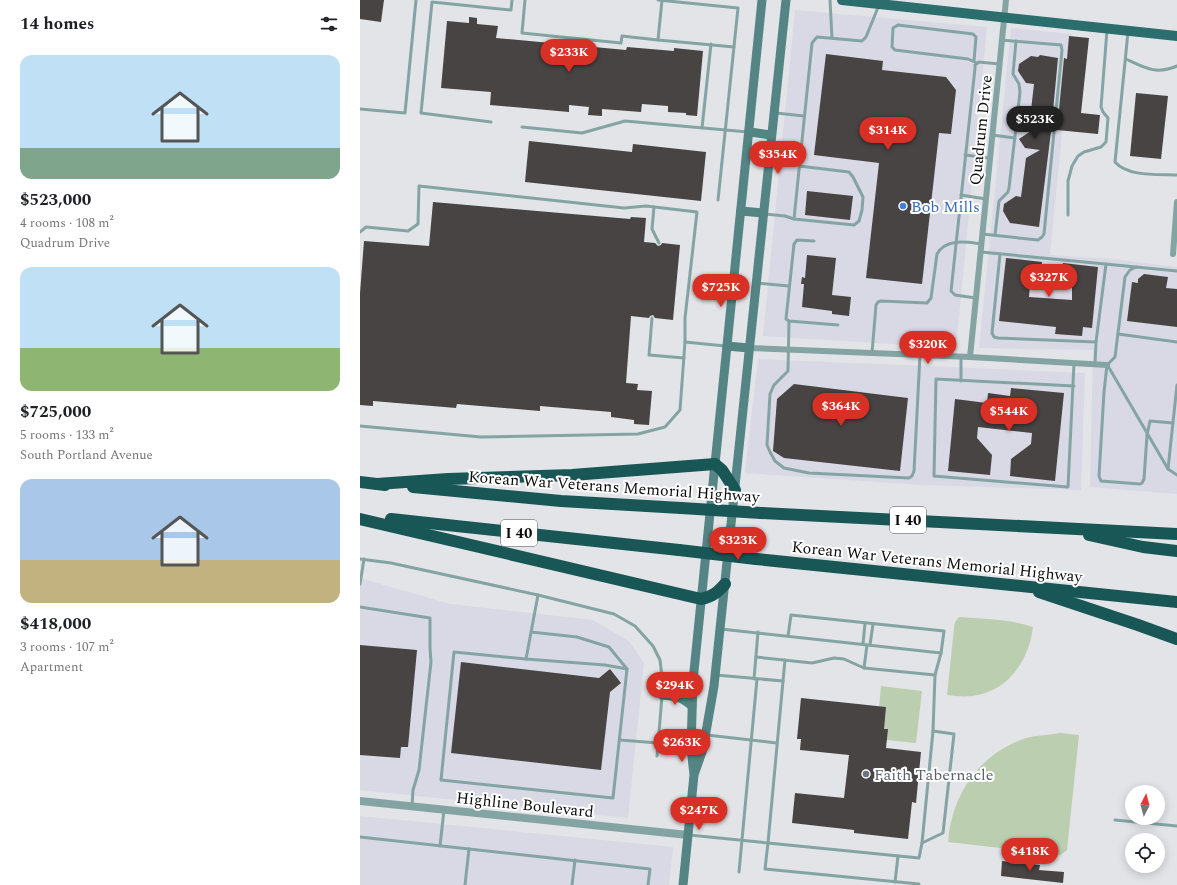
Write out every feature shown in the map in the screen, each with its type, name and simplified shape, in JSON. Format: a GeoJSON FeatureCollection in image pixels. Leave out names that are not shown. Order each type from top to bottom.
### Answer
{"type":"FeatureCollection","features":[{"type":"Feature","properties":{"kind":"highway"},"geometry":{"type":"LineString","coordinates":[[377,484],[448,479],[572,474],[715,464],[722,470],[735,490]]}},
{"type":"Feature","properties":{"kind":"highway","name":"Korean War Veterans Memorial Highway"},"geometry":{"type":"LineString","coordinates":[[360,482],[561,501],[761,513],[1177,534]]}},
{"type":"Feature","properties":{"kind":"highway","name":"Korean War Veterans Memorial Highway"},"geometry":{"type":"LineString","coordinates":[[360,516],[756,559],[1177,602]]}},
{"type":"Feature","properties":{"kind":"highway"},"geometry":{"type":"LineString","coordinates":[[360,519],[701,599],[709,597],[719,591],[725,584]]}},
{"type":"Feature","properties":{"kind":"highway"},"geometry":{"type":"LineString","coordinates":[[1054,528],[1143,547],[1177,551]]}},
{"type":"Feature","properties":{"kind":"highway"},"geometry":{"type":"LineString","coordinates":[[1021,586],[1177,639]]}},
{"type":"Feature","properties":{"kind":"main road"},"geometry":{"type":"LineString","coordinates":[[683,885],[694,775],[691,748],[693,681],[750,132],[762,0]]}},
{"type":"Feature","properties":{"kind":"main road"},"geometry":{"type":"LineString","coordinates":[[694,775],[703,750],[715,675],[786,0]]}},
{"type":"Feature","properties":{"kind":"main road"},"geometry":{"type":"LineString","coordinates":[[842,0],[1177,36]]}},
{"type":"Feature","properties":{"kind":"main road"},"geometry":{"type":"LineString","coordinates":[[750,132],[771,135]]}},
{"type":"Feature","properties":{"kind":"main road"},"geometry":{"type":"LineString","coordinates":[[741,211],[763,213]]}},
{"type":"Feature","properties":{"kind":"main road"},"geometry":{"type":"LineString","coordinates":[[727,346],[750,348]]}},
{"type":"Feature","properties":{"kind":"main road"},"geometry":{"type":"LineString","coordinates":[[663,690],[685,686],[693,681]]}},
{"type":"Feature","properties":{"kind":"main road"},"geometry":{"type":"LineString","coordinates":[[663,690],[682,698],[692,706]]}},
{"type":"Feature","properties":{"kind":"street","name":"Quadrum Drive"},"geometry":{"type":"LineString","coordinates":[[970,358],[1006,0]]}},
{"type":"Feature","properties":{"kind":"street"},"geometry":{"type":"LineString","coordinates":[[1173,254],[1177,202]]}},
{"type":"Feature","properties":{"kind":"street"},"geometry":{"type":"LineString","coordinates":[[750,348],[1107,365]]}},
{"type":"Feature","properties":{"kind":"street","name":"Highline Boulevard"},"geometry":{"type":"LineString","coordinates":[[360,801],[688,835]]}},
{"type":"Feature","properties":{"kind":"lane"},"geometry":{"type":"LineString","coordinates":[[360,109],[405,113],[416,0]]}},
{"type":"Feature","properties":{"kind":"lane"},"geometry":{"type":"LineString","coordinates":[[491,122],[421,114],[432,1],[511,10],[512,0]]}},
{"type":"Feature","properties":{"kind":"lane"},"geometry":{"type":"LineString","coordinates":[[525,0],[522,33],[621,43],[622,36],[734,47]]}},
{"type":"Feature","properties":{"kind":"lane"},"geometry":{"type":"LineString","coordinates":[[658,0],[738,8],[718,200]]}},
{"type":"Feature","properties":{"kind":"lane"},"geometry":{"type":"LineString","coordinates":[[658,40],[662,0]]}},
{"type":"Feature","properties":{"kind":"lane"},"geometry":{"type":"LineString","coordinates":[[830,0],[832,38]]}},
{"type":"Feature","properties":{"kind":"lane"},"geometry":{"type":"LineString","coordinates":[[794,219],[812,43],[817,37],[862,42],[866,37],[879,4]]}},
{"type":"Feature","properties":{"kind":"lane"},"geometry":{"type":"LineString","coordinates":[[976,298],[955,295],[951,291],[975,68],[975,62],[976,37],[972,34],[898,25],[893,28],[892,47],[895,50],[968,59],[975,62],[999,64]]}},
{"type":"Feature","properties":{"kind":"lane"},"geometry":{"type":"LineString","coordinates":[[1068,215],[1068,181],[1072,166],[1078,156],[1084,152],[1102,147],[1106,142],[1108,118],[1101,107],[1107,28]]}},
{"type":"Feature","properties":{"kind":"lane"},"geometry":{"type":"LineString","coordinates":[[1128,31],[1116,162],[1120,168],[1130,172],[1177,175]]}},
{"type":"Feature","properties":{"kind":"lane"},"geometry":{"type":"LineString","coordinates":[[982,234],[1038,240],[1042,238],[1044,234],[1062,50],[1061,45],[1001,40]]}},
{"type":"Feature","properties":{"kind":"lane"},"geometry":{"type":"LineString","coordinates":[[995,235],[999,201],[1008,192],[1009,188],[1015,138],[1020,88],[1013,74],[1016,41]]}},
{"type":"Feature","properties":{"kind":"lane"},"geometry":{"type":"LineString","coordinates":[[702,128],[710,44]]}},
{"type":"Feature","properties":{"kind":"lane"},"geometry":{"type":"LineString","coordinates":[[1126,59],[1146,68],[1158,71],[1168,70],[1177,66]]}},
{"type":"Feature","properties":{"kind":"lane"},"geometry":{"type":"LineString","coordinates":[[774,113],[804,116]]}},
{"type":"Feature","properties":{"kind":"lane"},"geometry":{"type":"LineString","coordinates":[[522,127],[582,133],[625,121],[750,132]]}},
{"type":"Feature","properties":{"kind":"lane"},"geometry":{"type":"LineString","coordinates":[[992,135],[1015,138]]}},
{"type":"Feature","properties":{"kind":"lane"},"geometry":{"type":"LineString","coordinates":[[965,155],[990,158]]}},
{"type":"Feature","properties":{"kind":"lane"},"geometry":{"type":"LineString","coordinates":[[763,213],[785,216],[794,219],[854,225],[860,221],[863,197],[849,172],[799,166]]}},
{"type":"Feature","properties":{"kind":"lane"},"geometry":{"type":"LineString","coordinates":[[360,232],[366,227],[408,231],[418,224],[419,186],[624,208],[646,206],[697,212],[685,318],[685,342],[680,410],[665,427],[638,434],[481,437],[360,426]]}},
{"type":"Feature","properties":{"kind":"lane"},"geometry":{"type":"LineString","coordinates":[[961,195],[986,199]]}},
{"type":"Feature","properties":{"kind":"lane"},"geometry":{"type":"LineString","coordinates":[[654,207],[652,229],[659,243]]}},
{"type":"Feature","properties":{"kind":"lane"},"geometry":{"type":"LineString","coordinates":[[814,241],[797,240],[794,244],[786,319],[789,321],[788,371],[774,385],[770,394],[767,445],[775,461],[784,468],[796,471],[891,478],[909,478],[912,476],[914,471],[920,355]]}},
{"type":"Feature","properties":{"kind":"lane"},"geometry":{"type":"LineString","coordinates":[[872,353],[876,305],[878,302],[927,303],[932,298],[936,254],[939,250],[956,241],[981,244]]}},
{"type":"Feature","properties":{"kind":"lane"},"geometry":{"type":"LineString","coordinates":[[981,252],[1177,271]]}},
{"type":"Feature","properties":{"kind":"lane"},"geometry":{"type":"LineString","coordinates":[[1000,254],[992,333],[994,337],[1096,342]]}},
{"type":"Feature","properties":{"kind":"lane"},"geometry":{"type":"LineString","coordinates":[[1095,364],[1096,342],[1106,264]]}},
{"type":"Feature","properties":{"kind":"lane"},"geometry":{"type":"LineString","coordinates":[[1136,267],[1130,270],[1125,277],[1115,356],[1107,365],[1099,476],[1101,481],[1140,484],[1144,479],[1150,421],[1173,423]]}},
{"type":"Feature","properties":{"kind":"lane"},"geometry":{"type":"LineString","coordinates":[[756,283],[789,286]]}},
{"type":"Feature","properties":{"kind":"lane"},"geometry":{"type":"LineString","coordinates":[[652,318],[649,355],[684,358]]}},
{"type":"Feature","properties":{"kind":"lane"},"geometry":{"type":"LineString","coordinates":[[789,321],[838,325]]}},
{"type":"Feature","properties":{"kind":"lane"},"geometry":{"type":"LineString","coordinates":[[1118,334],[1177,342]]}},
{"type":"Feature","properties":{"kind":"lane"},"geometry":{"type":"LineString","coordinates":[[685,342],[727,346]]}},
{"type":"Feature","properties":{"kind":"lane"},"geometry":{"type":"LineString","coordinates":[[961,357],[961,381]]}},
{"type":"Feature","properties":{"kind":"lane"},"geometry":{"type":"LineString","coordinates":[[1074,363],[1074,386],[1068,487],[934,476],[936,379],[1074,386]]}},
{"type":"Feature","properties":{"kind":"lane"},"geometry":{"type":"LineString","coordinates":[[1107,365],[1168,469],[1177,475]]}},
{"type":"Feature","properties":{"kind":"lane"},"geometry":{"type":"LineString","coordinates":[[1168,469],[1177,385]]}},
{"type":"Feature","properties":{"kind":"lane"},"geometry":{"type":"LineString","coordinates":[[360,584],[362,559],[391,563],[538,595],[614,614],[635,626],[653,646],[660,660],[663,675],[657,756]]}},
{"type":"Feature","properties":{"kind":"lane"},"geometry":{"type":"LineString","coordinates":[[526,659],[538,595]]}},
{"type":"Feature","properties":{"kind":"lane"},"geometry":{"type":"LineString","coordinates":[[360,607],[430,618],[431,662],[419,770],[413,790],[412,807]]}},
{"type":"Feature","properties":{"kind":"lane"},"geometry":{"type":"LineString","coordinates":[[688,835],[919,858],[922,843],[933,731],[936,675],[944,631],[790,615],[788,636]]}},
{"type":"Feature","properties":{"kind":"lane"},"geometry":{"type":"LineString","coordinates":[[866,623],[867,645]]}},
{"type":"Feature","properties":{"kind":"lane"},"geometry":{"type":"LineString","coordinates":[[864,668],[867,645],[873,624]]}},
{"type":"Feature","properties":{"kind":"lane"},"geometry":{"type":"LineString","coordinates":[[720,629],[941,653]]}},
{"type":"Feature","properties":{"kind":"lane"},"geometry":{"type":"LineString","coordinates":[[531,632],[577,637],[609,647],[628,669],[613,798],[441,780],[454,652],[605,665],[628,669]]}},
{"type":"Feature","properties":{"kind":"lane"},"geometry":{"type":"LineString","coordinates":[[739,872],[751,740],[758,632]]}},
{"type":"Feature","properties":{"kind":"lane"},"geometry":{"type":"LineString","coordinates":[[756,657],[812,662],[834,658],[844,659],[864,668],[936,675]]}},
{"type":"Feature","properties":{"kind":"lane"},"geometry":{"type":"LineString","coordinates":[[785,660],[765,869],[919,884]]}},
{"type":"Feature","properties":{"kind":"lane"},"geometry":{"type":"LineString","coordinates":[[715,675],[783,681]]}},
{"type":"Feature","properties":{"kind":"lane"},"geometry":{"type":"LineString","coordinates":[[922,843],[942,833],[954,734],[933,731]]}},
{"type":"Feature","properties":{"kind":"lane"},"geometry":{"type":"LineString","coordinates":[[706,735],[777,743]]}},
{"type":"Feature","properties":{"kind":"lane"},"geometry":{"type":"LineString","coordinates":[[620,740],[658,743]]}},
{"type":"Feature","properties":{"kind":"lane"},"geometry":{"type":"LineString","coordinates":[[440,846],[444,810]]}},
{"type":"Feature","properties":{"kind":"lane"},"geometry":{"type":"LineString","coordinates":[[1115,820],[1177,826]]}},
{"type":"Feature","properties":{"kind":"lane"},"geometry":{"type":"LineString","coordinates":[[360,837],[650,869],[648,885]]}},
{"type":"Feature","properties":{"kind":"lane"},"geometry":{"type":"LineString","coordinates":[[465,885],[469,849]]}},
{"type":"Feature","properties":{"kind":"lane"},"geometry":{"type":"LineString","coordinates":[[895,882],[898,856]]}},
{"type":"Feature","properties":{"kind":"lane"},"geometry":{"type":"LineString","coordinates":[[572,885],[575,860]]}},
{"type":"Feature","properties":{"kind":"shaded area"},"geometry":{"type":"Polygon","coordinates":[[[795,10],[987,27],[956,348],[763,336],[795,10]]]}},
{"type":"Feature","properties":{"kind":"shaded area"},"geometry":{"type":"Polygon","coordinates":[[[1011,28],[1072,34],[1050,255],[1113,259],[1177,267],[1177,494],[1090,487],[1093,350],[979,348],[1011,28]]]}},
{"type":"Feature","properties":{"kind":"shaded area"},"geometry":{"type":"Polygon","coordinates":[[[758,359],[1085,373],[1081,490],[923,485],[745,473],[758,359]]]}},
{"type":"Feature","properties":{"kind":"shaded area"},"geometry":{"type":"Polygon","coordinates":[[[360,578],[450,604],[593,620],[629,641],[644,663],[628,818],[360,790],[360,578]]]}},
{"type":"Feature","properties":{"kind":"shaded area"},"geometry":{"type":"Polygon","coordinates":[[[360,816],[673,847],[669,885],[360,885],[360,816]]]}},
{"type":"Feature","properties":{"kind":"green space"},"geometry":{"type":"Polygon","coordinates":[[[959,617],[1006,621],[1033,627],[1027,651],[1014,672],[1006,681],[985,693],[972,696],[947,695],[954,628],[955,622],[959,617]]]}},
{"type":"Feature","properties":{"kind":"green space"},"geometry":{"type":"Polygon","coordinates":[[[881,686],[922,691],[916,743],[876,739],[881,686]]]}},
{"type":"Feature","properties":{"kind":"green space"},"geometry":{"type":"Polygon","coordinates":[[[1060,733],[1079,735],[1067,850],[1061,855],[948,842],[955,808],[962,792],[982,765],[1009,745],[1026,738],[1060,733]]]}},
{"type":"Feature","properties":{"kind":"building"},"geometry":{"type":"Polygon","coordinates":[[[360,0],[384,0],[381,22],[360,19],[360,0]]]}},
{"type":"Feature","properties":{"kind":"building"},"geometry":{"type":"Polygon","coordinates":[[[469,17],[477,18],[477,24],[498,26],[496,38],[626,50],[627,47],[674,51],[674,48],[703,51],[697,116],[686,115],[686,113],[668,112],[668,106],[642,104],[641,112],[602,109],[602,116],[588,115],[589,107],[569,105],[569,112],[490,105],[491,92],[441,88],[447,21],[469,23],[469,17]]]}},
{"type":"Feature","properties":{"kind":"building"},"geometry":{"type":"Polygon","coordinates":[[[1069,36],[1089,38],[1081,113],[1100,115],[1098,134],[1057,130],[1064,58],[1067,59],[1069,36]]]}},
{"type":"Feature","properties":{"kind":"building","name":"Bob Mills"},"geometry":{"type":"Polygon","coordinates":[[[826,54],[883,61],[882,70],[946,77],[956,90],[951,134],[939,133],[922,284],[866,278],[879,163],[814,155],[826,54]]]}},
{"type":"Feature","properties":{"kind":"building"},"geometry":{"type":"Polygon","coordinates":[[[1040,55],[1058,58],[1051,132],[1039,227],[1010,223],[1003,211],[1004,204],[1016,196],[1021,197],[1026,158],[1040,150],[1025,148],[1019,139],[1031,131],[1032,123],[1030,119],[1034,84],[1026,83],[1018,71],[1019,64],[1031,56],[1038,57],[1040,55]]]}},
{"type":"Feature","properties":{"kind":"building"},"geometry":{"type":"Polygon","coordinates":[[[1136,93],[1168,96],[1161,159],[1130,156],[1136,93]]]}},
{"type":"Feature","properties":{"kind":"building"},"geometry":{"type":"Polygon","coordinates":[[[529,141],[632,152],[633,144],[706,152],[701,201],[525,182],[529,141]]]}},
{"type":"Feature","properties":{"kind":"building"},"geometry":{"type":"Polygon","coordinates":[[[807,191],[853,196],[850,220],[805,215],[807,191]]]}},
{"type":"Feature","properties":{"kind":"building"},"geometry":{"type":"Polygon","coordinates":[[[433,202],[630,219],[631,217],[646,218],[644,242],[655,243],[658,246],[662,243],[680,245],[673,320],[655,318],[653,315],[649,318],[631,316],[626,383],[638,384],[637,390],[652,391],[649,425],[634,424],[634,420],[611,417],[611,412],[540,406],[540,411],[457,404],[456,408],[373,401],[373,406],[360,405],[360,293],[364,241],[429,246],[433,202]]]}},
{"type":"Feature","properties":{"kind":"building"},"geometry":{"type":"Polygon","coordinates":[[[807,255],[836,258],[832,295],[851,297],[849,316],[832,314],[832,311],[802,307],[804,284],[801,284],[802,277],[805,278],[807,255]]]}},
{"type":"Feature","properties":{"kind":"building"},"geometry":{"type":"Polygon","coordinates":[[[1006,258],[1042,262],[1041,277],[1030,285],[1029,297],[1072,300],[1072,288],[1061,275],[1063,263],[1098,267],[1092,328],[1083,327],[1082,336],[1055,334],[1056,327],[999,321],[1006,258]]]}},
{"type":"Feature","properties":{"kind":"building"},"geometry":{"type":"Polygon","coordinates":[[[1144,274],[1168,277],[1166,288],[1177,289],[1177,327],[1127,321],[1132,282],[1138,283],[1138,279],[1144,274]]]}},
{"type":"Feature","properties":{"kind":"building"},"geometry":{"type":"Polygon","coordinates":[[[794,384],[908,398],[900,471],[784,458],[773,451],[777,399],[794,384]]]}},
{"type":"Feature","properties":{"kind":"building"},"geometry":{"type":"Polygon","coordinates":[[[1011,388],[1064,393],[1055,481],[1010,476],[1011,459],[1031,444],[1032,433],[978,427],[977,438],[992,455],[990,475],[948,471],[955,399],[987,403],[988,393],[1010,396],[1011,388]]]}},
{"type":"Feature","properties":{"kind":"building"},"geometry":{"type":"Polygon","coordinates":[[[360,645],[417,650],[408,747],[401,747],[400,758],[360,755],[360,645]]]}},
{"type":"Feature","properties":{"kind":"building"},"geometry":{"type":"Polygon","coordinates":[[[461,662],[599,678],[610,669],[621,683],[610,692],[601,770],[451,753],[461,662]]]}},
{"type":"Feature","properties":{"kind":"building","name":"Faith Tabernacle"},"geometry":{"type":"Polygon","coordinates":[[[801,698],[886,707],[884,729],[888,729],[886,748],[921,752],[916,803],[912,802],[908,839],[854,833],[854,830],[792,823],[795,793],[844,798],[849,755],[800,750],[801,739],[797,739],[801,698]]]}},
{"type":"Feature","properties":{"kind":"building"},"geometry":{"type":"Polygon","coordinates":[[[1002,861],[1040,865],[1039,870],[1064,872],[1063,883],[1001,876],[1002,861]]]}},
{"type":"Feature","properties":{"kind":"place","name":"Bob Mills"},"geometry":{"type":"Point","coordinates":[903,206]}},
{"type":"Feature","properties":{"kind":"place","name":"Faith Tabernacle"},"geometry":{"type":"Point","coordinates":[866,774]}}]}
